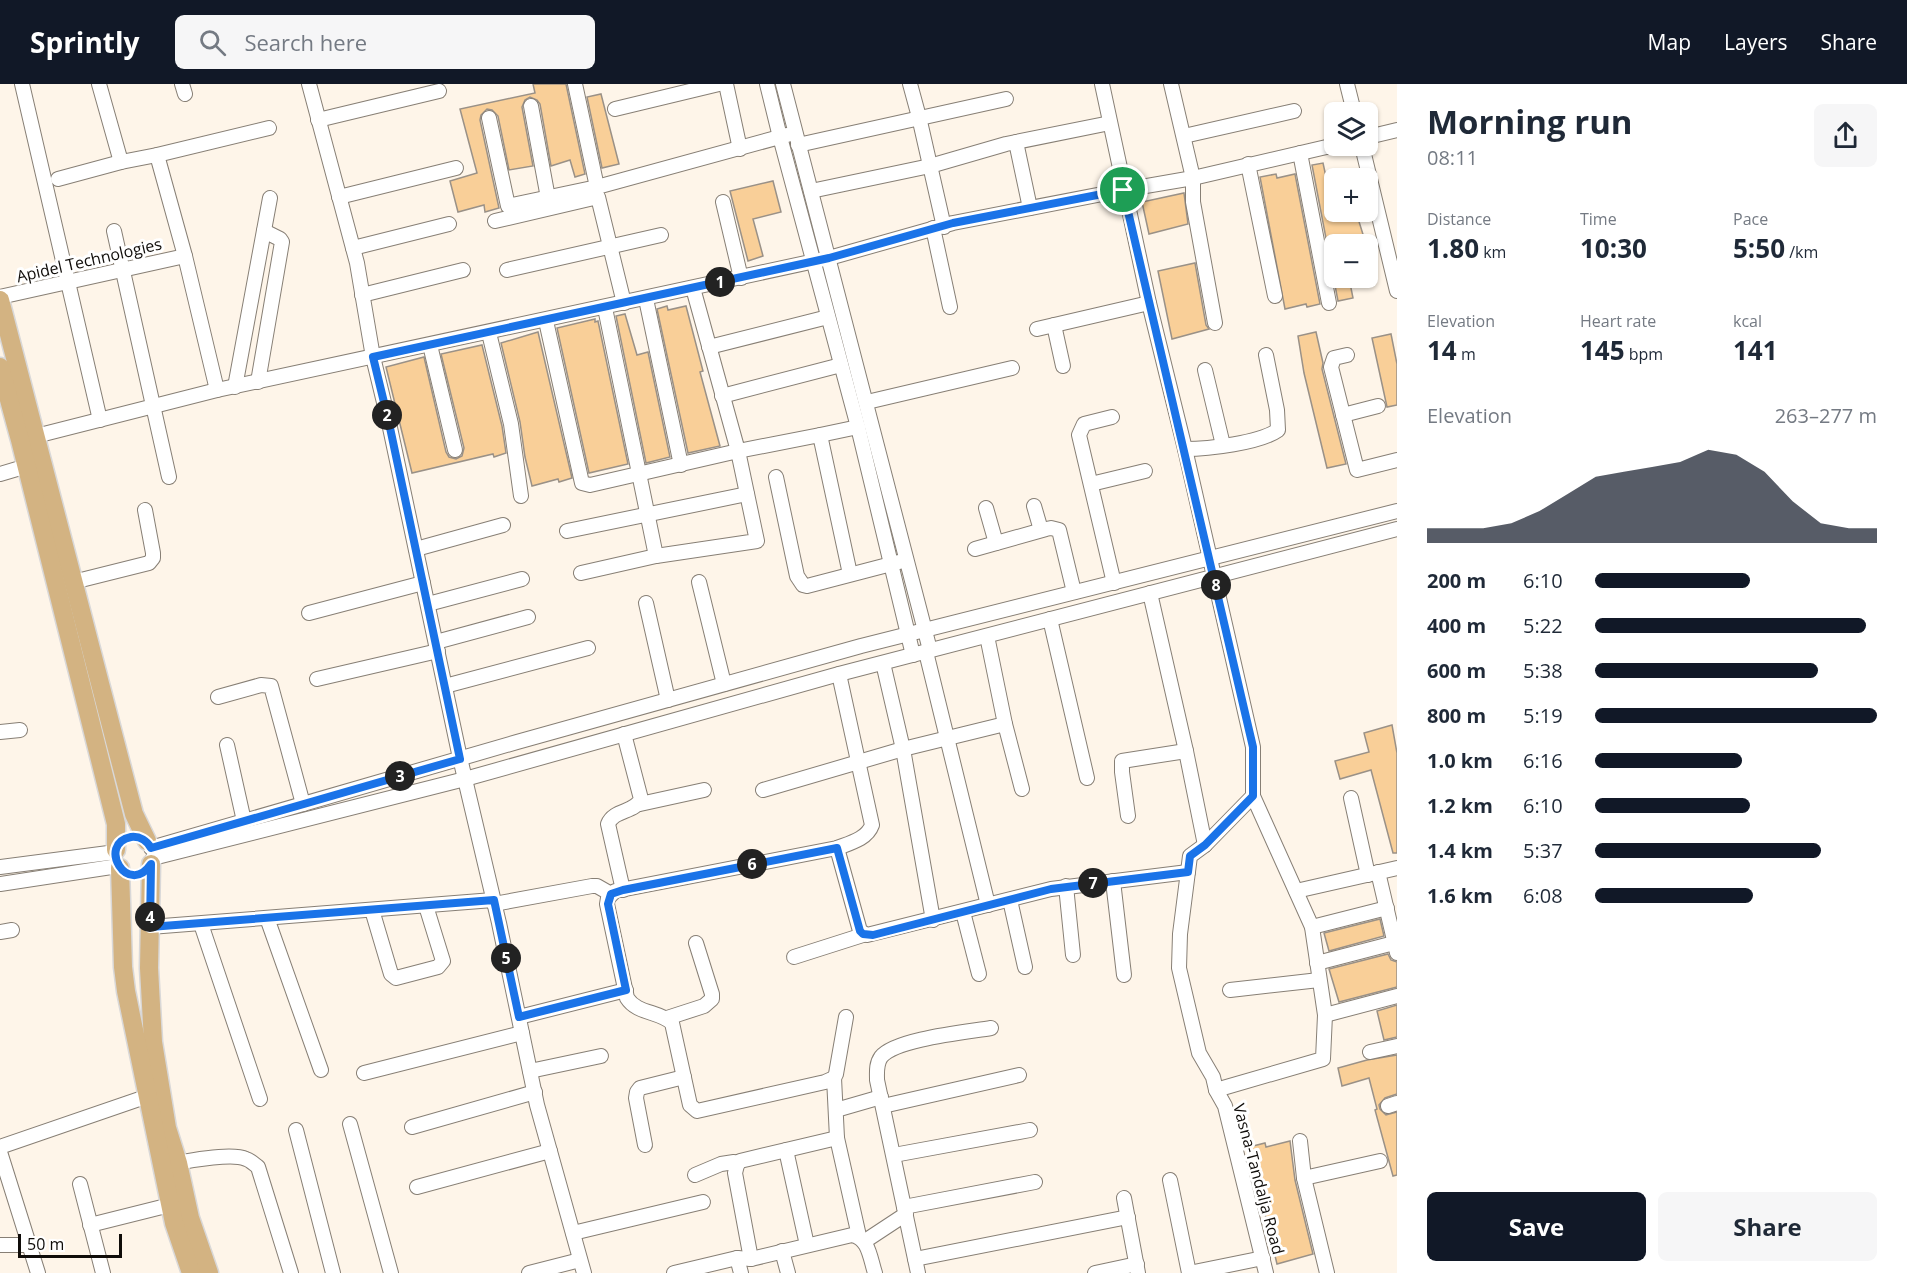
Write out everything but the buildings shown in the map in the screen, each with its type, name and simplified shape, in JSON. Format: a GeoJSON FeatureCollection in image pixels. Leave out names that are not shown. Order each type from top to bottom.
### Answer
{"type":"FeatureCollection","features":[{"type":"Feature","properties":{"kind":"main road"},"geometry":{"type":"LineString","coordinates":[[0,298],[28,438],[27,466],[116,824],[123,967],[154,1094],[170,1205],[191,1273]]}},
{"type":"Feature","properties":{"kind":"main road"},"geometry":{"type":"LineString","coordinates":[[0,367],[28,438],[74,582],[134,814],[150,853],[149,968],[154,1094],[178,1163],[190,1218],[209,1273]]}},
{"type":"Feature","properties":{"kind":"main road"},"geometry":{"type":"LineString","coordinates":[[129,837],[135,837],[150,853],[148,869],[137,874],[131,874],[118,859],[119,844],[129,837]]}},
{"type":"Feature","properties":{"kind":"street"},"geometry":{"type":"LineString","coordinates":[[22,84],[100,420]]}},
{"type":"Feature","properties":{"kind":"street"},"geometry":{"type":"LineString","coordinates":[[99,84],[121,162]]}},
{"type":"Feature","properties":{"kind":"street"},"geometry":{"type":"LineString","coordinates":[[309,84],[352,248],[373,357],[530,1071],[582,1266],[529,1273]]}},
{"type":"Feature","properties":{"kind":"street"},"geometry":{"type":"LineString","coordinates":[[575,84],[597,187]]}},
{"type":"Feature","properties":{"kind":"street"},"geometry":{"type":"LineString","coordinates":[[615,109],[719,84]]}},
{"type":"Feature","properties":{"kind":"street"},"geometry":{"type":"LineString","coordinates":[[726,84],[740,149]]}},
{"type":"Feature","properties":{"kind":"street"},"geometry":{"type":"LineString","coordinates":[[767,84],[858,427],[906,634],[923,652]]}},
{"type":"Feature","properties":{"kind":"street"},"geometry":{"type":"LineString","coordinates":[[783,84],[867,402],[923,630],[923,652],[988,905]]}},
{"type":"Feature","properties":{"kind":"street"},"geometry":{"type":"LineString","coordinates":[[910,84],[930,166],[950,307]]}},
{"type":"Feature","properties":{"kind":"street"},"geometry":{"type":"LineString","coordinates":[[1102,84],[1123,190],[1253,747],[1253,796],[1312,927],[1325,1015],[1323,1059],[1216,1090]]}},
{"type":"Feature","properties":{"kind":"street"},"geometry":{"type":"LineString","coordinates":[[1171,84],[1193,178],[1193,202],[1215,323]]}},
{"type":"Feature","properties":{"kind":"street"},"geometry":{"type":"LineString","coordinates":[[1347,84],[1352,102]]}},
{"type":"Feature","properties":{"kind":"street"},"geometry":{"type":"LineString","coordinates":[[318,120],[439,91]]}},
{"type":"Feature","properties":{"kind":"street"},"geometry":{"type":"LineString","coordinates":[[489,118],[508,206],[597,187],[780,137],[796,138],[919,117],[1006,99]]}},
{"type":"Feature","properties":{"kind":"street"},"geometry":{"type":"LineString","coordinates":[[531,106],[548,198]]}},
{"type":"Feature","properties":{"kind":"street"},"geometry":{"type":"LineString","coordinates":[[1184,136],[1294,111]]}},
{"type":"Feature","properties":{"kind":"street"},"geometry":{"type":"LineString","coordinates":[[811,191],[930,166],[1016,142],[1110,123]]}},
{"type":"Feature","properties":{"kind":"street"},"geometry":{"type":"LineString","coordinates":[[58,179],[269,128]]}},
{"type":"Feature","properties":{"kind":"street"},"geometry":{"type":"LineString","coordinates":[[1378,135],[1397,130]]}},
{"type":"Feature","properties":{"kind":"street"},"geometry":{"type":"LineString","coordinates":[[1016,142],[1030,208]]}},
{"type":"Feature","properties":{"kind":"street"},"geometry":{"type":"LineString","coordinates":[[28,438],[217,390],[813,262],[939,227],[1193,178],[1324,148]]}},
{"type":"Feature","properties":{"kind":"street"},"geometry":{"type":"LineString","coordinates":[[1300,153],[1329,303]]}},
{"type":"Feature","properties":{"kind":"street"},"geometry":{"type":"LineString","coordinates":[[157,155],[185,256],[217,390]]}},
{"type":"Feature","properties":{"kind":"street"},"geometry":{"type":"LineString","coordinates":[[1364,156],[1397,291]]}},
{"type":"Feature","properties":{"kind":"street"},"geometry":{"type":"LineString","coordinates":[[1248,165],[1275,296]]}},
{"type":"Feature","properties":{"kind":"street"},"geometry":{"type":"LineString","coordinates":[[339,196],[456,168]]}},
{"type":"Feature","properties":{"kind":"street"},"geometry":{"type":"LineString","coordinates":[[495,220],[598,197],[624,303]]}},
{"type":"Feature","properties":{"kind":"street"},"geometry":{"type":"LineString","coordinates":[[235,387],[270,198]]}},
{"type":"Feature","properties":{"kind":"street"},"geometry":{"type":"LineString","coordinates":[[723,202],[741,278]]}},
{"type":"Feature","properties":{"kind":"street"},"geometry":{"type":"LineString","coordinates":[[352,248],[449,224]]}},
{"type":"Feature","properties":{"kind":"street"},"geometry":{"type":"LineString","coordinates":[[114,231],[169,477]]}},
{"type":"Feature","properties":{"kind":"street"},"geometry":{"type":"LineString","coordinates":[[258,382],[282,242],[264,231]]}},
{"type":"Feature","properties":{"kind":"street"},"geometry":{"type":"LineString","coordinates":[[507,270],[661,235]]}},
{"type":"Feature","properties":{"kind":"street","name":"Apidel Technologies"},"geometry":{"type":"LineString","coordinates":[[0,298],[185,256]]}},
{"type":"Feature","properties":{"kind":"street"},"geometry":{"type":"LineString","coordinates":[[362,295],[463,270]]}},
{"type":"Feature","properties":{"kind":"street"},"geometry":{"type":"LineString","coordinates":[[581,573],[656,555],[757,541],[738,452],[693,288]]}},
{"type":"Feature","properties":{"kind":"street"},"geometry":{"type":"LineString","coordinates":[[646,299],[681,465]]}},
{"type":"Feature","properties":{"kind":"street"},"geometry":{"type":"LineString","coordinates":[[1036,329],[1149,303]]}},
{"type":"Feature","properties":{"kind":"street"},"geometry":{"type":"LineString","coordinates":[[604,308],[656,555]]}},
{"type":"Feature","properties":{"kind":"street"},"geometry":{"type":"LineString","coordinates":[[709,346],[828,317]]}},
{"type":"Feature","properties":{"kind":"street"},"geometry":{"type":"LineString","coordinates":[[546,321],[582,483],[590,485],[858,427]]}},
{"type":"Feature","properties":{"kind":"street"},"geometry":{"type":"LineString","coordinates":[[1054,325],[1064,366]]}},
{"type":"Feature","properties":{"kind":"street"},"geometry":{"type":"LineString","coordinates":[[489,333],[511,424],[521,496]]}},
{"type":"Feature","properties":{"kind":"street"},"geometry":{"type":"LineString","coordinates":[[430,345],[455,450]]}},
{"type":"Feature","properties":{"kind":"street"},"geometry":{"type":"LineString","coordinates":[[1185,449],[1200,449],[1268,437],[1278,430],[1277,410],[1266,355]]}},
{"type":"Feature","properties":{"kind":"street"},"geometry":{"type":"LineString","coordinates":[[1347,355],[1334,358],[1331,367],[1357,470],[1397,460]]}},
{"type":"Feature","properties":{"kind":"street"},"geometry":{"type":"LineString","coordinates":[[722,396],[841,365]]}},
{"type":"Feature","properties":{"kind":"street"},"geometry":{"type":"LineString","coordinates":[[867,402],[1012,368]]}},
{"type":"Feature","properties":{"kind":"street"},"geometry":{"type":"LineString","coordinates":[[1205,370],[1222,445]]}},
{"type":"Feature","properties":{"kind":"street"},"geometry":{"type":"LineString","coordinates":[[1343,414],[1378,406]]}},
{"type":"Feature","properties":{"kind":"street"},"geometry":{"type":"LineString","coordinates":[[1112,417],[1084,424],[1079,435],[1114,583]]}},
{"type":"Feature","properties":{"kind":"street"},"geometry":{"type":"LineString","coordinates":[[820,435],[850,574]]}},
{"type":"Feature","properties":{"kind":"street"},"geometry":{"type":"LineString","coordinates":[[0,474],[27,466]]}},
{"type":"Feature","properties":{"kind":"street"},"geometry":{"type":"LineString","coordinates":[[1091,484],[1145,471]]}},
{"type":"Feature","properties":{"kind":"street"},"geometry":{"type":"LineString","coordinates":[[776,477],[799,581],[803,585],[807,586],[906,560]]}},
{"type":"Feature","properties":{"kind":"street"},"geometry":{"type":"LineString","coordinates":[[567,531],[747,494]]}},
{"type":"Feature","properties":{"kind":"street"},"geometry":{"type":"LineString","coordinates":[[1035,506],[1041,530]]}},
{"type":"Feature","properties":{"kind":"street"},"geometry":{"type":"LineString","coordinates":[[986,508],[996,543]]}},
{"type":"Feature","properties":{"kind":"street"},"geometry":{"type":"LineString","coordinates":[[74,582],[149,563],[153,558],[153,553],[145,510]]}},
{"type":"Feature","properties":{"kind":"street"},"geometry":{"type":"LineString","coordinates":[[150,853],[244,821],[906,634],[1397,511]]}},
{"type":"Feature","properties":{"kind":"street"},"geometry":{"type":"LineString","coordinates":[[416,549],[503,525]]}},
{"type":"Feature","properties":{"kind":"street"},"geometry":{"type":"LineString","coordinates":[[975,549],[1041,530],[1051,528],[1059,530],[1074,592]]}},
{"type":"Feature","properties":{"kind":"street"},"geometry":{"type":"LineString","coordinates":[[150,853],[465,779],[839,674],[1397,530]]}},
{"type":"Feature","properties":{"kind":"street"},"geometry":{"type":"LineString","coordinates":[[428,604],[522,579]]}},
{"type":"Feature","properties":{"kind":"street"},"geometry":{"type":"LineString","coordinates":[[699,582],[724,684]]}},
{"type":"Feature","properties":{"kind":"street"},"geometry":{"type":"LineString","coordinates":[[309,613],[423,583]]}},
{"type":"Feature","properties":{"kind":"street"},"geometry":{"type":"LineString","coordinates":[[1150,593],[1205,845]]}},
{"type":"Feature","properties":{"kind":"street"},"geometry":{"type":"LineString","coordinates":[[646,603],[668,700]]}},
{"type":"Feature","properties":{"kind":"street"},"geometry":{"type":"LineString","coordinates":[[317,678],[437,647],[528,618]]}},
{"type":"Feature","properties":{"kind":"street"},"geometry":{"type":"LineString","coordinates":[[1050,619],[1087,778]]}},
{"type":"Feature","properties":{"kind":"street"},"geometry":{"type":"LineString","coordinates":[[987,636],[1005,724],[1022,789]]}},
{"type":"Feature","properties":{"kind":"street"},"geometry":{"type":"LineString","coordinates":[[445,686],[588,648]]}},
{"type":"Feature","properties":{"kind":"street"},"geometry":{"type":"LineString","coordinates":[[883,663],[903,749],[933,920]]}},
{"type":"Feature","properties":{"kind":"street"},"geometry":{"type":"LineString","coordinates":[[150,927],[494,902],[592,886],[617,892],[837,848],[861,838],[870,832],[872,825],[839,674]]}},
{"type":"Feature","properties":{"kind":"street"},"geometry":{"type":"LineString","coordinates":[[219,697],[261,685],[272,686],[303,804]]}},
{"type":"Feature","properties":{"kind":"street"},"geometry":{"type":"LineString","coordinates":[[764,790],[903,749],[1005,724]]}},
{"type":"Feature","properties":{"kind":"street"},"geometry":{"type":"LineString","coordinates":[[0,732],[20,730]]}},
{"type":"Feature","properties":{"kind":"street"},"geometry":{"type":"LineString","coordinates":[[624,734],[641,795],[640,804]]}},
{"type":"Feature","properties":{"kind":"street"},"geometry":{"type":"LineString","coordinates":[[227,745],[244,821]]}},
{"type":"Feature","properties":{"kind":"street"},"geometry":{"type":"LineString","coordinates":[[1128,816],[1122,761],[1186,751]]}},
{"type":"Feature","properties":{"kind":"street"},"geometry":{"type":"LineString","coordinates":[[696,943],[712,999],[704,1006],[667,1018],[634,1007],[627,998],[608,904],[617,892],[608,824],[613,816],[640,804],[704,790]]}},
{"type":"Feature","properties":{"kind":"street","name":"Vasna-Tandalja Road"},"geometry":{"type":"LineString","coordinates":[[1253,796],[1205,845],[1190,856],[1180,934],[1179,968],[1199,1053],[1213,1077],[1216,1090],[1225,1106],[1266,1273]]}},
{"type":"Feature","properties":{"kind":"street"},"geometry":{"type":"LineString","coordinates":[[1317,963],[1396,948],[1387,908],[1373,873],[1351,798]]}},
{"type":"Feature","properties":{"kind":"street"},"geometry":{"type":"LineString","coordinates":[[837,848],[860,931],[863,934]]}},
{"type":"Feature","properties":{"kind":"street"},"geometry":{"type":"LineString","coordinates":[[0,867],[118,859]]}},
{"type":"Feature","properties":{"kind":"street"},"geometry":{"type":"LineString","coordinates":[[0,884],[118,859]]}},
{"type":"Feature","properties":{"kind":"street"},"geometry":{"type":"LineString","coordinates":[[1296,891],[1397,868]]}},
{"type":"Feature","properties":{"kind":"street"},"geometry":{"type":"LineString","coordinates":[[794,957],[863,934],[873,935],[1066,886],[1188,872]]}},
{"type":"Feature","properties":{"kind":"street"},"geometry":{"type":"LineString","coordinates":[[1113,881],[1124,975]]}},
{"type":"Feature","properties":{"kind":"street"},"geometry":{"type":"LineString","coordinates":[[1066,886],[1073,955]]}},
{"type":"Feature","properties":{"kind":"street"},"geometry":{"type":"LineString","coordinates":[[1010,900],[1025,967]]}},
{"type":"Feature","properties":{"kind":"street"},"geometry":{"type":"LineString","coordinates":[[372,910],[391,974],[396,978],[441,965],[442,958],[426,906]]}},
{"type":"Feature","properties":{"kind":"street"},"geometry":{"type":"LineString","coordinates":[[1312,927],[1387,908]]}},
{"type":"Feature","properties":{"kind":"street"},"geometry":{"type":"LineString","coordinates":[[963,912],[979,974]]}},
{"type":"Feature","properties":{"kind":"street"},"geometry":{"type":"LineString","coordinates":[[267,918],[321,1070]]}},
{"type":"Feature","properties":{"kind":"street"},"geometry":{"type":"LineString","coordinates":[[201,924],[260,1099]]}},
{"type":"Feature","properties":{"kind":"street"},"geometry":{"type":"LineString","coordinates":[[1230,990],[1319,980]]}},
{"type":"Feature","properties":{"kind":"street"},"geometry":{"type":"LineString","coordinates":[[519,1017],[626,990]]}},
{"type":"Feature","properties":{"kind":"street"},"geometry":{"type":"LineString","coordinates":[[1325,1015],[1397,996]]}},
{"type":"Feature","properties":{"kind":"street"},"geometry":{"type":"LineString","coordinates":[[846,1017],[834,1078],[837,1138],[862,1238],[875,1273]]}},
{"type":"Feature","properties":{"kind":"street"},"geometry":{"type":"LineString","coordinates":[[667,1018],[674,1028],[690,1105],[697,1111],[834,1078]]}},
{"type":"Feature","properties":{"kind":"street"},"geometry":{"type":"LineString","coordinates":[[918,1273],[882,1102],[877,1066],[881,1057],[902,1044],[991,1028]]}},
{"type":"Feature","properties":{"kind":"street"},"geometry":{"type":"LineString","coordinates":[[364,1073],[522,1033]]}},
{"type":"Feature","properties":{"kind":"street"},"geometry":{"type":"LineString","coordinates":[[1370,1052],[1397,1046]]}},
{"type":"Feature","properties":{"kind":"street"},"geometry":{"type":"LineString","coordinates":[[530,1071],[601,1056]]}},
{"type":"Feature","properties":{"kind":"street"},"geometry":{"type":"LineString","coordinates":[[836,1110],[1019,1075]]}},
{"type":"Feature","properties":{"kind":"street"},"geometry":{"type":"LineString","coordinates":[[645,1145],[636,1098],[637,1092],[640,1088],[684,1077]]}},
{"type":"Feature","properties":{"kind":"street"},"geometry":{"type":"LineString","coordinates":[[412,1127],[535,1092]]}},
{"type":"Feature","properties":{"kind":"street"},"geometry":{"type":"LineString","coordinates":[[0,1147],[154,1094]]}},
{"type":"Feature","properties":{"kind":"street"},"geometry":{"type":"LineString","coordinates":[[350,1124],[391,1273]]}},
{"type":"Feature","properties":{"kind":"street"},"geometry":{"type":"LineString","coordinates":[[296,1130],[333,1273]]}},
{"type":"Feature","properties":{"kind":"street"},"geometry":{"type":"LineString","coordinates":[[894,1155],[1030,1130]]}},
{"type":"Feature","properties":{"kind":"street"},"geometry":{"type":"LineString","coordinates":[[741,1273],[744,1258],[735,1173],[737,1165],[740,1161],[837,1138]]}},
{"type":"Feature","properties":{"kind":"street"},"geometry":{"type":"LineString","coordinates":[[1300,1141],[1304,1178],[1327,1273]]}},
{"type":"Feature","properties":{"kind":"street"},"geometry":{"type":"LineString","coordinates":[[786,1150],[807,1245]]}},
{"type":"Feature","properties":{"kind":"street"},"geometry":{"type":"LineString","coordinates":[[417,1187],[550,1151]]}},
{"type":"Feature","properties":{"kind":"street"},"geometry":{"type":"LineString","coordinates":[[0,1152],[38,1273]]}},
{"type":"Feature","properties":{"kind":"street"},"geometry":{"type":"LineString","coordinates":[[178,1163],[197,1159],[237,1157],[246,1159],[258,1167],[291,1273]]}},
{"type":"Feature","properties":{"kind":"street"},"geometry":{"type":"LineString","coordinates":[[1304,1178],[1380,1161]]}},
{"type":"Feature","properties":{"kind":"street"},"geometry":{"type":"LineString","coordinates":[[695,1175],[721,1164],[734,1162],[737,1165]]}},
{"type":"Feature","properties":{"kind":"street"},"geometry":{"type":"LineString","coordinates":[[1170,1180],[1189,1273],[1263,1258]]}},
{"type":"Feature","properties":{"kind":"street"},"geometry":{"type":"LineString","coordinates":[[674,1273],[709,1269],[744,1258],[852,1235],[862,1238],[905,1211],[1035,1182]]}},
{"type":"Feature","properties":{"kind":"street"},"geometry":{"type":"LineString","coordinates":[[80,1184],[103,1273]]}},
{"type":"Feature","properties":{"kind":"street"},"geometry":{"type":"LineString","coordinates":[[1095,1273],[1137,1268],[1124,1197]]}},
{"type":"Feature","properties":{"kind":"street"},"geometry":{"type":"LineString","coordinates":[[573,1233],[703,1202]]}},
{"type":"Feature","properties":{"kind":"street"},"geometry":{"type":"LineString","coordinates":[[90,1225],[170,1205]]}},
{"type":"Feature","properties":{"kind":"street"},"geometry":{"type":"LineString","coordinates":[[915,1259],[1128,1217]]}},
{"type":"Feature","properties":{"kind":"street"},"geometry":{"type":"LineString","coordinates":[[0,1245],[29,1245]]}},
{"type":"Feature","properties":{"kind":"street"},"geometry":{"type":"LineString","coordinates":[[782,1251],[788,1273]]}},
{"type":"Feature","properties":{"kind":"route"},"geometry":{"type":"LineString","coordinates":[[1123,190],[1253,747],[1253,796],[1205,845],[1190,856],[1188,872],[1051,889],[873,935],[863,934],[860,931],[837,848],[615,891],[608,898],[608,904],[626,990],[519,1017],[494,900],[150,927],[151,864],[143,872],[131,874],[120,868],[115,856],[119,844],[129,837],[147,841],[151,848],[460,759],[373,357],[829,258],[953,223],[1123,190]]}}]}
